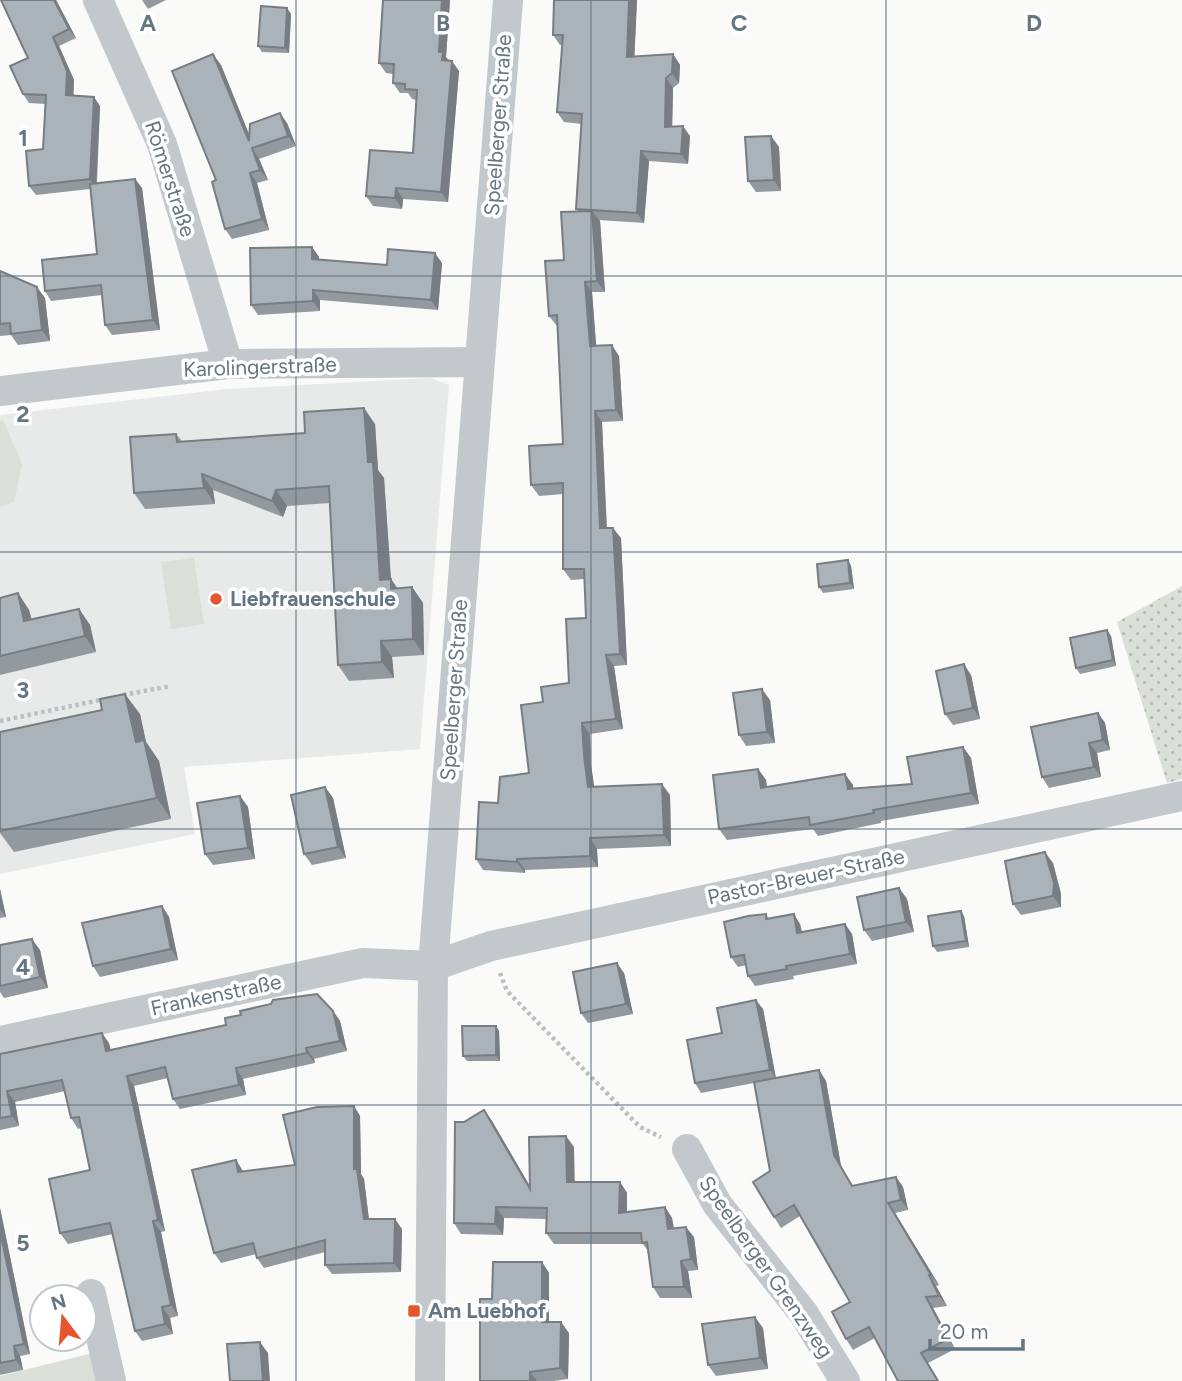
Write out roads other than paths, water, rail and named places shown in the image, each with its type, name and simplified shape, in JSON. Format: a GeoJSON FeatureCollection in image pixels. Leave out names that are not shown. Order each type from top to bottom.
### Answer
{"type":"FeatureCollection","features":[{"type":"Feature","properties":{"kind":"street","name":"Römerstraße"},"geometry":{"type":"LineString","coordinates":[[98,0],[162,144],[228,364]]}},
{"type":"Feature","properties":{"kind":"street","name":"Speelberger Straße"},"geometry":{"type":"LineString","coordinates":[[430,1381],[433,966],[508,0]]}},
{"type":"Feature","properties":{"kind":"street","name":"Karolingerstraße"},"geometry":{"type":"LineString","coordinates":[[0,391],[228,364],[479,362]]}},
{"type":"Feature","properties":{"kind":"street","name":"Pastor-Breuer-Straße"},"geometry":{"type":"LineString","coordinates":[[433,966],[491,946],[1182,796]]}},
{"type":"Feature","properties":{"kind":"street","name":"Frankenstraße"},"geometry":{"type":"LineString","coordinates":[[0,1041],[363,963],[433,966]]}},
{"type":"Feature","properties":{"kind":"street","name":"Speelberger Grenzweg"},"geometry":{"type":"LineString","coordinates":[[687,1149],[717,1204],[804,1314],[845,1381]]}},
{"type":"Feature","properties":{"kind":"street"},"geometry":{"type":"LineString","coordinates":[[98,1324],[111,1381]]}},
{"type":"Feature","properties":{"kind":"place","name":"Liebfrauenschule"},"geometry":{"type":"Point","coordinates":[216,599]}},
{"type":"Feature","properties":{"kind":"place","name":"Am Luebhof"},"geometry":{"type":"Point","coordinates":[414,1311]}}]}
